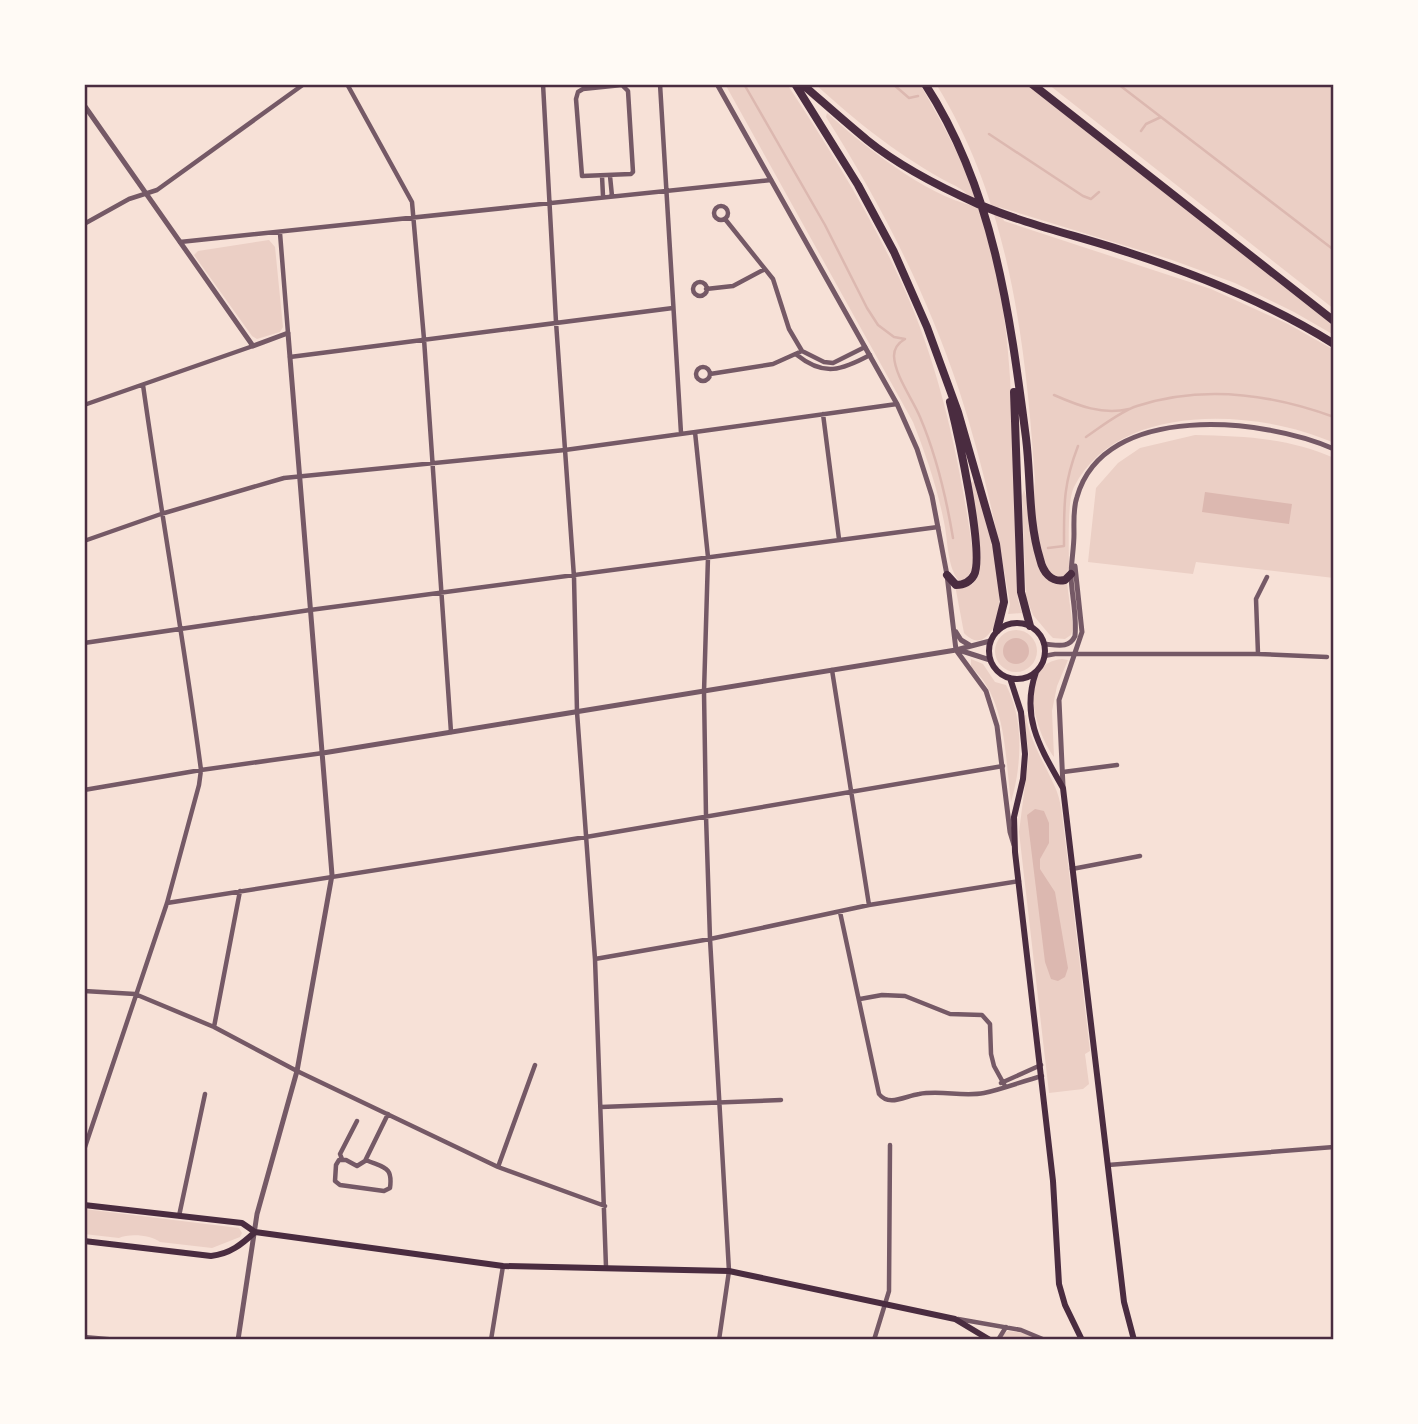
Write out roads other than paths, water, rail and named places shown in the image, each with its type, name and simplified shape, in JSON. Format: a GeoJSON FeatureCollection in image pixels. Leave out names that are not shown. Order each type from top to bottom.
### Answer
{"type":"FeatureCollection","features":[{"type":"Feature","properties":{"kind":"highway"},"geometry":{"type":"LineString","coordinates":[[795,84],[858,185],[894,252],[958,412],[996,544],[1004,602],[997,630]]}},
{"type":"Feature","properties":{"kind":"highway"},"geometry":{"type":"LineString","coordinates":[[802,84],[869,141],[953,192],[1001,213],[1212,281],[1303,324],[1334,344]]}},
{"type":"Feature","properties":{"kind":"highway"},"geometry":{"type":"LineString","coordinates":[[925,84],[952,133],[988,220],[999,266],[1014,358],[1039,558],[1046,573],[1054,580],[1065,580],[1071,574]]}},
{"type":"Feature","properties":{"kind":"highway"},"geometry":{"type":"LineString","coordinates":[[1032,84],[1334,321]]}},
{"type":"Feature","properties":{"kind":"highway"},"geometry":{"type":"LineString","coordinates":[[1014,358],[1021,592],[1030,626]]}},
{"type":"Feature","properties":{"kind":"highway"},"geometry":{"type":"LineString","coordinates":[[942,369],[968,486],[976,546],[976,570],[970,581],[956,584],[947,575]]}},
{"type":"Feature","properties":{"kind":"main road"},"geometry":{"type":"LineString","coordinates":[[1036,672],[1024,678],[1010,678],[998,672],[990,660],[990,641],[997,630],[1017,622],[1037,631],[1044,644],[1044,656],[1030,687],[1031,724],[1063,788],[1124,1301],[1134,1340]]}},
{"type":"Feature","properties":{"kind":"main road"},"geometry":{"type":"LineString","coordinates":[[1010,678],[1020,712],[1026,754],[1014,817],[1015,852],[1053,1181],[1059,1284],[1065,1306],[1082,1340]]}},
{"type":"Feature","properties":{"kind":"main road"},"geometry":{"type":"LineString","coordinates":[[84,1205],[242,1223],[255,1232],[503,1266],[729,1270],[955,1319],[990,1340]]}},
{"type":"Feature","properties":{"kind":"main road"},"geometry":{"type":"LineString","coordinates":[[84,1241],[211,1256],[224,1255],[255,1232]]}},
{"type":"Feature","properties":{"kind":"street"},"geometry":{"type":"LineString","coordinates":[[84,225],[129,199],[158,190],[304,84]]}},
{"type":"Feature","properties":{"kind":"street"},"geometry":{"type":"LineString","coordinates":[[347,84],[412,202],[415,218],[451,732]]}},
{"type":"Feature","properties":{"kind":"street"},"geometry":{"type":"LineString","coordinates":[[543,84],[574,577],[577,712],[595,959],[606,1267]]}},
{"type":"Feature","properties":{"kind":"street"},"geometry":{"type":"LineString","coordinates":[[660,84],[681,433]]}},
{"type":"Feature","properties":{"kind":"street"},"geometry":{"type":"LineString","coordinates":[[717,84],[897,404],[921,458],[939,527],[956,650],[986,691],[997,726],[1010,832],[1015,852]]}},
{"type":"Feature","properties":{"kind":"street"},"geometry":{"type":"LineString","coordinates":[[622,85],[628,91],[633,172],[611,176],[585,177],[580,173],[576,99],[578,92],[583,89],[622,85]]}},
{"type":"Feature","properties":{"kind":"street"},"geometry":{"type":"LineString","coordinates":[[84,105],[253,345]]}},
{"type":"Feature","properties":{"kind":"street"},"geometry":{"type":"LineString","coordinates":[[602,176],[603,197]]}},
{"type":"Feature","properties":{"kind":"street"},"geometry":{"type":"LineString","coordinates":[[611,176],[612,195]]}},
{"type":"Feature","properties":{"kind":"street"},"geometry":{"type":"LineString","coordinates":[[180,242],[772,180]]}},
{"type":"Feature","properties":{"kind":"street"},"geometry":{"type":"LineString","coordinates":[[724,219],[765,269],[777,289],[789,329],[802,351],[824,362],[833,363],[865,347]]}},
{"type":"Feature","properties":{"kind":"street"},"geometry":{"type":"LineString","coordinates":[[238,1340],[257,1214],[297,1071],[332,875],[280,233]]}},
{"type":"Feature","properties":{"kind":"street"},"geometry":{"type":"LineString","coordinates":[[706,289],[733,286],[765,269]]}},
{"type":"Feature","properties":{"kind":"street"},"geometry":{"type":"LineString","coordinates":[[290,357],[673,308]]}},
{"type":"Feature","properties":{"kind":"street"},"geometry":{"type":"LineString","coordinates":[[84,405],[288,332]]}},
{"type":"Feature","properties":{"kind":"street"},"geometry":{"type":"LineString","coordinates":[[710,374],[756,368],[802,351]]}},
{"type":"Feature","properties":{"kind":"street"},"geometry":{"type":"LineString","coordinates":[[797,355],[816,367],[833,370],[846,367],[870,355]]}},
{"type":"Feature","properties":{"kind":"street"},"geometry":{"type":"LineString","coordinates":[[84,1150],[167,903],[201,770],[182,629],[161,514],[143,385]]}},
{"type":"Feature","properties":{"kind":"street"},"geometry":{"type":"LineString","coordinates":[[84,541],[161,514],[284,478],[565,450],[897,404]]}},
{"type":"Feature","properties":{"kind":"street"},"geometry":{"type":"LineString","coordinates":[[823,414],[839,539]]}},
{"type":"Feature","properties":{"kind":"street"},"geometry":{"type":"LineString","coordinates":[[1064,646],[1073,640],[1076,631],[1071,574],[1076,499],[1097,463],[1110,451],[1128,439],[1165,429],[1234,425],[1281,431],[1317,441],[1334,449]]}},
{"type":"Feature","properties":{"kind":"street"},"geometry":{"type":"LineString","coordinates":[[695,432],[708,556],[704,692],[706,816],[710,939],[729,1270],[719,1340]]}},
{"type":"Feature","properties":{"kind":"street"},"geometry":{"type":"LineString","coordinates":[[84,643],[310,610],[574,577],[708,556],[939,527]]}},
{"type":"Feature","properties":{"kind":"street"},"geometry":{"type":"LineString","coordinates":[[1063,788],[1059,700],[1081,639],[1082,625],[1073,556]]}},
{"type":"Feature","properties":{"kind":"street"},"geometry":{"type":"LineString","coordinates":[[1258,654],[1256,599],[1266,577]]}},
{"type":"Feature","properties":{"kind":"street"},"geometry":{"type":"LineString","coordinates":[[954,628],[965,644],[974,647]]}},
{"type":"Feature","properties":{"kind":"street"},"geometry":{"type":"LineString","coordinates":[[84,790],[704,692],[974,647],[990,641]]}},
{"type":"Feature","properties":{"kind":"street"},"geometry":{"type":"LineString","coordinates":[[1044,644],[1064,646],[1076,655]]}},
{"type":"Feature","properties":{"kind":"street"},"geometry":{"type":"LineString","coordinates":[[956,650],[990,660]]}},
{"type":"Feature","properties":{"kind":"street"},"geometry":{"type":"LineString","coordinates":[[1044,656],[1258,654],[1327,657]]}},
{"type":"Feature","properties":{"kind":"street"},"geometry":{"type":"LineString","coordinates":[[832,670],[869,905]]}},
{"type":"Feature","properties":{"kind":"street"},"geometry":{"type":"LineString","coordinates":[[1063,772],[1117,765]]}},
{"type":"Feature","properties":{"kind":"street"},"geometry":{"type":"LineString","coordinates":[[167,903],[1003,766]]}},
{"type":"Feature","properties":{"kind":"street"},"geometry":{"type":"LineString","coordinates":[[1071,869],[1140,856]]}},
{"type":"Feature","properties":{"kind":"street"},"geometry":{"type":"LineString","coordinates":[[595,959],[710,939],[869,905],[1018,881]]}},
{"type":"Feature","properties":{"kind":"street"},"geometry":{"type":"LineString","coordinates":[[214,1027],[240,891]]}},
{"type":"Feature","properties":{"kind":"street"},"geometry":{"type":"LineString","coordinates":[[840,912],[879,1094],[884,1099],[889,1101],[920,1093],[943,1091],[975,1094],[995,1088],[1041,1065]]}},
{"type":"Feature","properties":{"kind":"street"},"geometry":{"type":"LineString","coordinates":[[84,991],[135,994],[214,1027],[297,1071],[498,1167],[605,1206]]}},
{"type":"Feature","properties":{"kind":"street"},"geometry":{"type":"LineString","coordinates":[[860,999],[882,995],[905,996],[950,1014],[982,1016],[990,1024],[991,1054],[1003,1084]]}},
{"type":"Feature","properties":{"kind":"street"},"geometry":{"type":"LineString","coordinates":[[498,1167],[535,1065]]}},
{"type":"Feature","properties":{"kind":"street"},"geometry":{"type":"LineString","coordinates":[[1003,1084],[1042,1076]]}},
{"type":"Feature","properties":{"kind":"street"},"geometry":{"type":"LineString","coordinates":[[179,1216],[205,1094]]}},
{"type":"Feature","properties":{"kind":"street"},"geometry":{"type":"LineString","coordinates":[[601,1107],[781,1100]]}},
{"type":"Feature","properties":{"kind":"street"},"geometry":{"type":"LineString","coordinates":[[357,1121],[340,1154],[342,1159],[357,1166],[366,1160],[388,1114]]}},
{"type":"Feature","properties":{"kind":"street"},"geometry":{"type":"LineString","coordinates":[[874,1340],[889,1291],[890,1145]]}},
{"type":"Feature","properties":{"kind":"street"},"geometry":{"type":"LineString","coordinates":[[1108,1165],[1334,1147]]}},
{"type":"Feature","properties":{"kind":"street"},"geometry":{"type":"LineString","coordinates":[[342,1159],[336,1165],[337,1184],[384,1191],[390,1188],[392,1176],[388,1170],[366,1160]]}},
{"type":"Feature","properties":{"kind":"street"},"geometry":{"type":"LineString","coordinates":[[491,1340],[503,1266]]}},
{"type":"Feature","properties":{"kind":"street"},"geometry":{"type":"LineString","coordinates":[[955,1319],[1006,1327],[1037,1335],[1045,1340]]}},
{"type":"Feature","properties":{"kind":"street"},"geometry":{"type":"LineString","coordinates":[[998,1340],[1006,1327]]}},
{"type":"Feature","properties":{"kind":"street"},"geometry":{"type":"LineString","coordinates":[[84,1337],[118,1340]]}},
{"type":"Feature","properties":{"kind":"waterway"},"geometry":{"type":"LineString","coordinates":[[744,84],[825,225],[867,308],[878,325],[894,337],[905,339]]}},
{"type":"Feature","properties":{"kind":"waterway"},"geometry":{"type":"LineString","coordinates":[[893,84],[909,98],[918,96]]}},
{"type":"Feature","properties":{"kind":"waterway"},"geometry":{"type":"LineString","coordinates":[[1118,84],[1334,250]]}},
{"type":"Feature","properties":{"kind":"waterway"},"geometry":{"type":"LineString","coordinates":[[1141,131],[1146,124],[1161,117]]}},
{"type":"Feature","properties":{"kind":"waterway"},"geometry":{"type":"LineString","coordinates":[[989,134],[1083,196],[1091,199],[1099,192]]}},
{"type":"Feature","properties":{"kind":"waterway"},"geometry":{"type":"LineString","coordinates":[[905,339],[896,348],[895,364],[931,447],[953,538]]}},
{"type":"Feature","properties":{"kind":"waterway"},"geometry":{"type":"LineString","coordinates":[[1086,437],[1137,406],[1186,396],[1211,394],[1261,398],[1334,417]]}},
{"type":"Feature","properties":{"kind":"waterway"},"geometry":{"type":"LineString","coordinates":[[1054,395],[1100,410],[1129,409]]}},
{"type":"Feature","properties":{"kind":"waterway"},"geometry":{"type":"LineString","coordinates":[[1048,548],[1064,546],[1065,495],[1078,446]]}}]}
